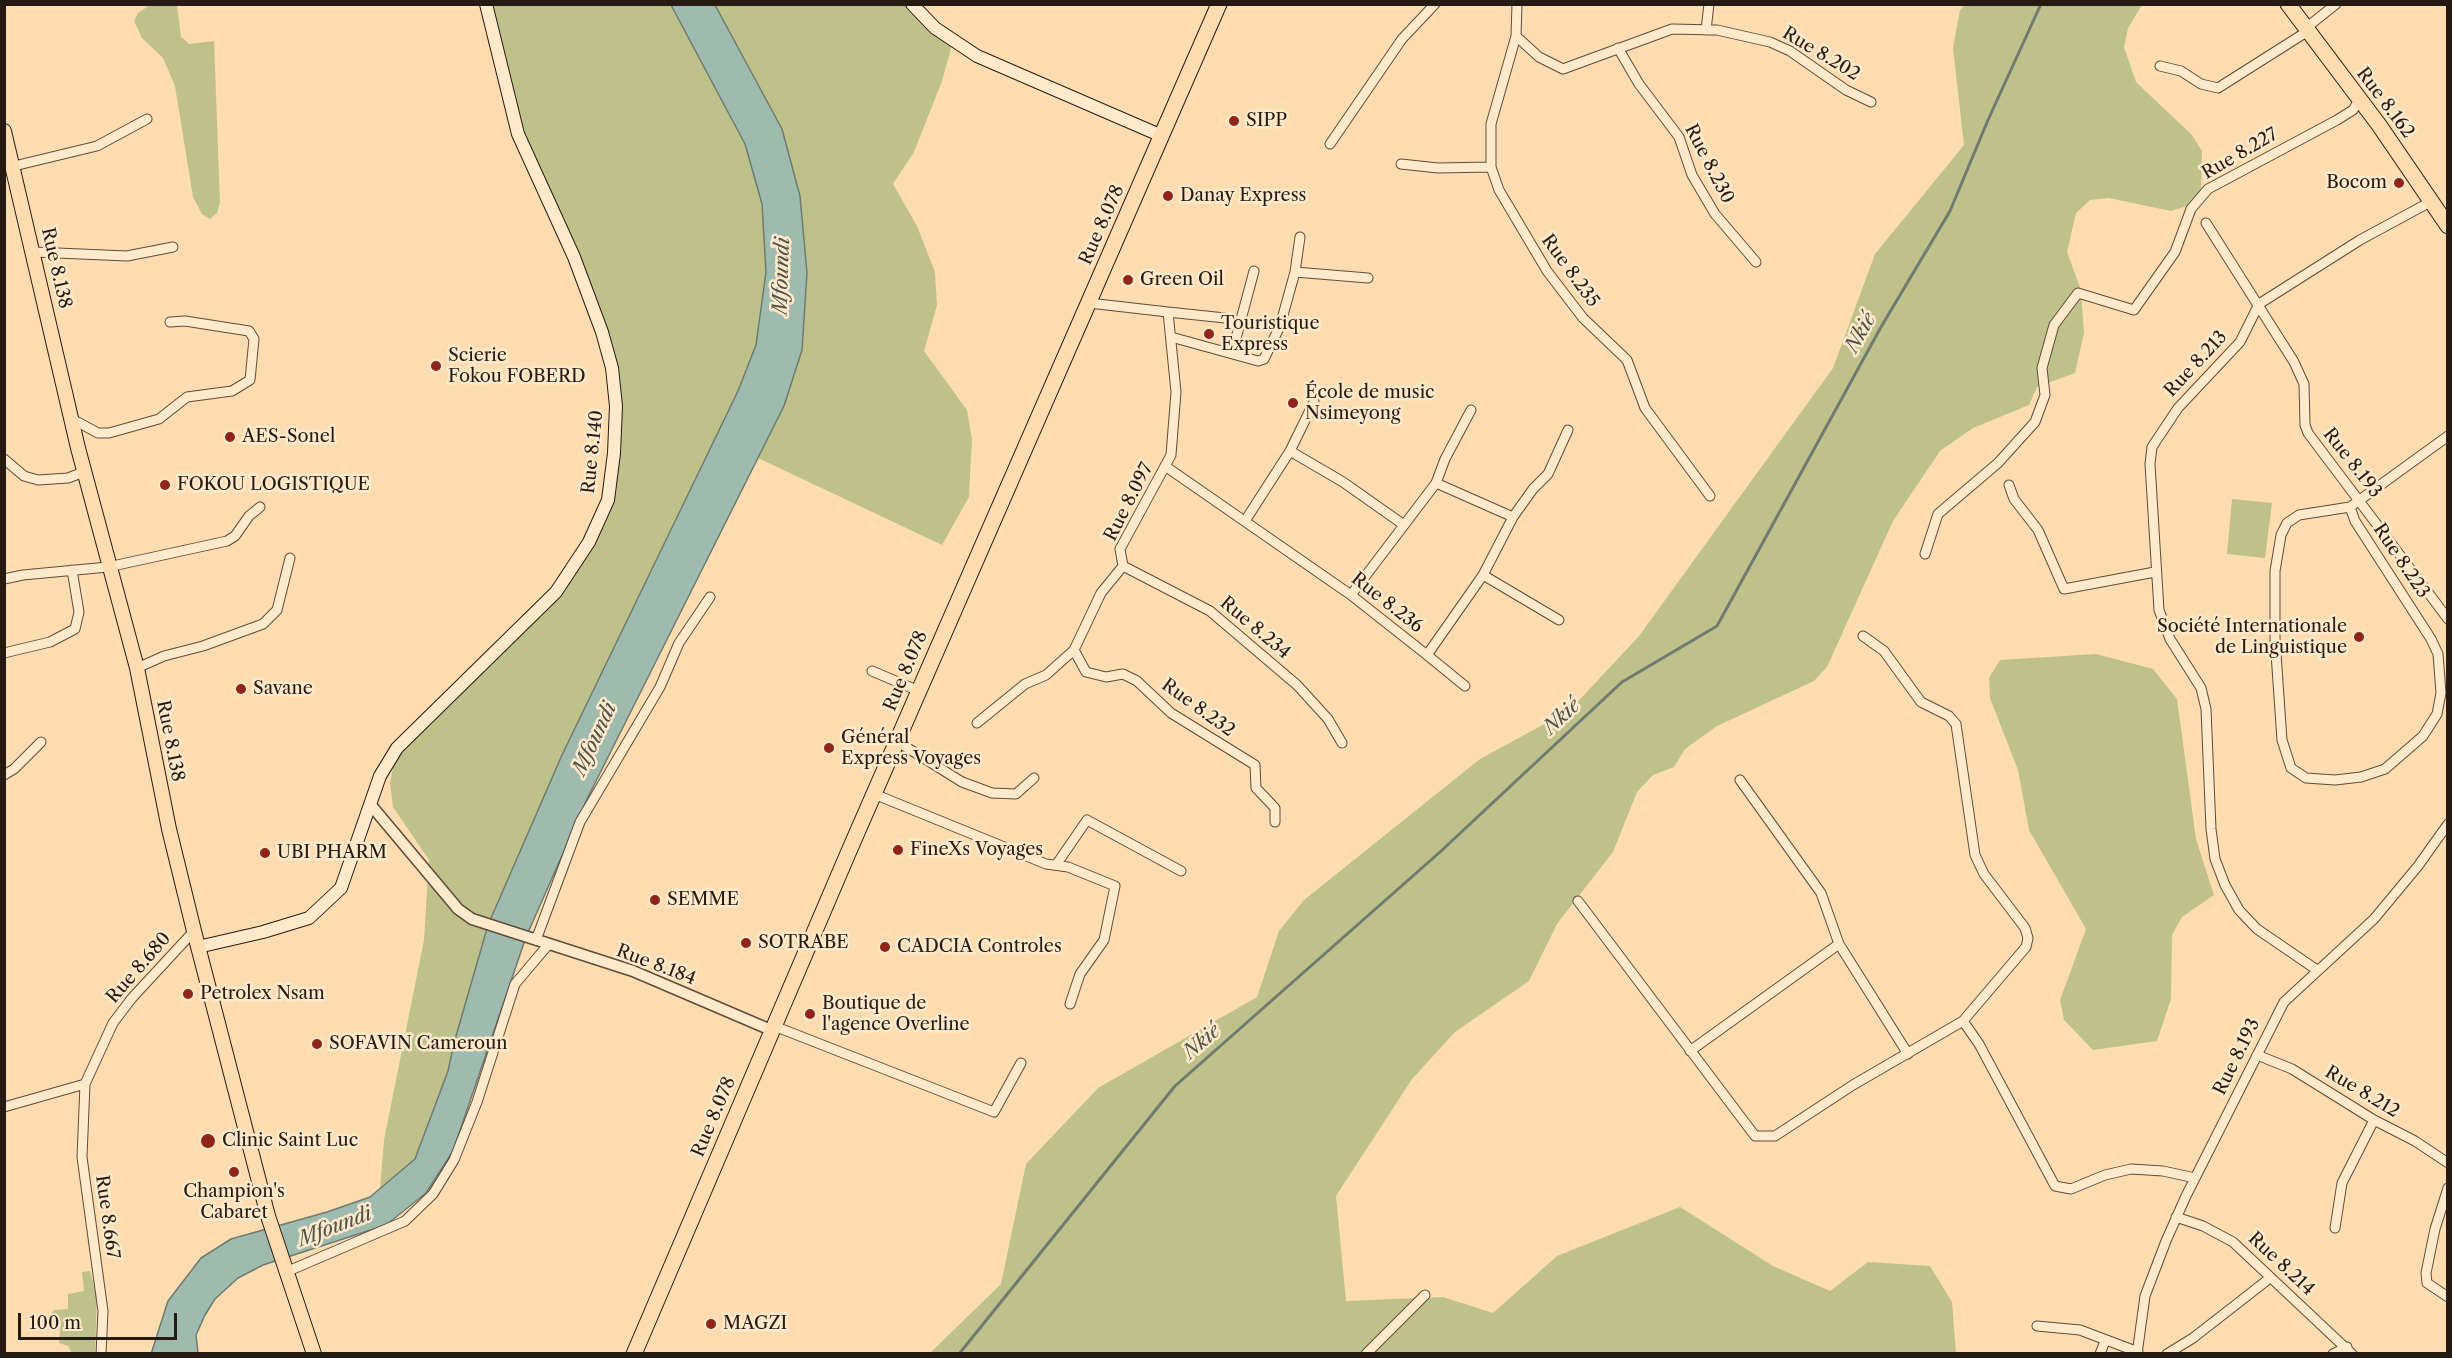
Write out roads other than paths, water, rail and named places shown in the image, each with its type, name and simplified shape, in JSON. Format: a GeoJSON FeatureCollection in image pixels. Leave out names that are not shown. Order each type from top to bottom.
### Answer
{"type":"FeatureCollection","features":[{"type":"Feature","properties":{"kind":"highway","name":"Rue 8.078"},"geometry":{"type":"LineString","coordinates":[[634,1353],[772,1028],[1219,4]]}},
{"type":"Feature","properties":{"kind":"highway","name":"Rue 8.162"},"geometry":{"type":"LineString","coordinates":[[2288,4],[2448,226]]}},
{"type":"Feature","properties":{"kind":"main road","name":"Rue 8.140"},"geometry":{"type":"LineString","coordinates":[[198,947],[263,932],[309,918],[341,888],[380,776],[397,748],[556,592],[589,542],[608,500],[614,453],[616,406],[612,368],[602,332],[574,257],[518,134],[486,4]]}},
{"type":"Feature","properties":{"kind":"main road"},"geometry":{"type":"LineString","coordinates":[[912,4],[935,28],[977,56],[1162,136]]}},
{"type":"Feature","properties":{"kind":"main road","name":"Rue 8.138"},"geometry":{"type":"LineString","coordinates":[[4,131],[84,472],[137,668],[169,829],[198,947],[268,1216],[314,1353]]}},
{"type":"Feature","properties":{"kind":"street"},"geometry":{"type":"LineString","coordinates":[[1330,144],[1402,39],[1435,4]]}},
{"type":"Feature","properties":{"kind":"street"},"geometry":{"type":"LineString","coordinates":[[1516,36],[1517,4]]}},
{"type":"Feature","properties":{"kind":"street"},"geometry":{"type":"LineString","coordinates":[[1706,30],[1709,4]]}},
{"type":"Feature","properties":{"kind":"street"},"geometry":{"type":"LineString","coordinates":[[2160,66],[2181,71],[2201,84],[2218,88],[2307,30],[2336,4]]}},
{"type":"Feature","properties":{"kind":"street","name":"Rue 8.202"},"geometry":{"type":"LineString","coordinates":[[1516,36],[1539,57],[1563,69],[1672,28],[1706,30],[1770,42],[1790,51],[1846,90],[1871,102]]}},
{"type":"Feature","properties":{"kind":"street","name":"Rue 8.235"},"geometry":{"type":"LineString","coordinates":[[1516,36],[1491,124],[1491,167],[1503,199],[1547,271],[1583,318],[1627,360],[1645,408],[1710,496]]}},
{"type":"Feature","properties":{"kind":"street","name":"Rue 8.230"},"geometry":{"type":"LineString","coordinates":[[1618,48],[1639,84],[1679,137],[1692,175],[1714,214],[1755,262]]}},
{"type":"Feature","properties":{"kind":"street","name":"Rue 8.227"},"geometry":{"type":"LineString","coordinates":[[1924,554],[1938,514],[1998,463],[2035,422],[2045,395],[2042,368],[2054,325],[2078,293],[2134,310],[2175,252],[2191,209],[2208,189],[2337,120],[2353,110],[2359,100]]}},
{"type":"Feature","properties":{"kind":"street"},"geometry":{"type":"LineString","coordinates":[[14,166],[97,146],[147,118]]}},
{"type":"Feature","properties":{"kind":"street"},"geometry":{"type":"LineString","coordinates":[[1401,164],[1438,168],[1491,167]]}},
{"type":"Feature","properties":{"kind":"street"},"geometry":{"type":"LineString","coordinates":[[2259,304],[2360,240],[2432,201]]}},
{"type":"Feature","properties":{"kind":"street","name":"Rue 8.193"},"geometry":{"type":"LineString","coordinates":[[2206,223],[2294,362],[2304,384],[2305,425],[2308,433],[2448,619]]}},
{"type":"Feature","properties":{"kind":"street"},"geometry":{"type":"LineString","coordinates":[[1171,337],[1258,361],[1268,355],[1280,326],[1295,272],[1300,237]]}},
{"type":"Feature","properties":{"kind":"street"},"geometry":{"type":"LineString","coordinates":[[34,252],[128,256],[173,247]]}},
{"type":"Feature","properties":{"kind":"street"},"geometry":{"type":"LineString","coordinates":[[1232,353],[1254,271]]}},
{"type":"Feature","properties":{"kind":"street"},"geometry":{"type":"LineString","coordinates":[[1295,272],[1368,278]]}},
{"type":"Feature","properties":{"kind":"street"},"geometry":{"type":"LineString","coordinates":[[1089,303],[1225,318]]}},
{"type":"Feature","properties":{"kind":"street","name":"Rue 8.213"},"geometry":{"type":"LineString","coordinates":[[2259,304],[2240,342],[2178,408],[2152,447],[2150,464],[2159,609],[2170,639],[2201,688],[2206,709],[2211,829],[2215,859],[2225,885],[2239,910],[2257,929],[2317,970]]}},
{"type":"Feature","properties":{"kind":"street","name":"Rue 8.097"},"geometry":{"type":"LineString","coordinates":[[976,723],[1024,684],[1046,675],[1074,650],[1101,592],[1123,566],[1120,549],[1146,497],[1171,455],[1176,392],[1168,312]]}},
{"type":"Feature","properties":{"kind":"street"},"geometry":{"type":"LineString","coordinates":[[72,419],[98,433],[109,433],[159,419],[187,397],[232,391],[250,380],[254,339],[249,331],[185,321],[170,322]]}},
{"type":"Feature","properties":{"kind":"street"},"geometry":{"type":"LineString","coordinates":[[1245,521],[1290,451],[1314,402]]}},
{"type":"Feature","properties":{"kind":"street"},"geometry":{"type":"LineString","coordinates":[[1352,595],[1436,483],[1445,459],[1471,410]]}},
{"type":"Feature","properties":{"kind":"street","name":"Rue 8.236"},"geometry":{"type":"LineString","coordinates":[[1165,466],[1352,595],[1427,655],[1483,575],[1513,517],[1533,489],[1548,474],[1568,430]]}},
{"type":"Feature","properties":{"kind":"street","name":"Rue 8.223"},"geometry":{"type":"LineString","coordinates":[[2350,507],[2355,521],[2431,639],[2438,654],[2441,693],[2437,714],[2423,736],[2385,769],[2361,777],[2335,780],[2306,778],[2291,768],[2283,741],[2275,639],[2275,571],[2281,535],[2287,523],[2299,515],[2350,507],[2448,436]]}},
{"type":"Feature","properties":{"kind":"street"},"geometry":{"type":"LineString","coordinates":[[1290,451],[1343,482],[1404,525]]}},
{"type":"Feature","properties":{"kind":"street"},"geometry":{"type":"LineString","coordinates":[[4,459],[19,472],[38,480],[68,478],[84,472]]}},
{"type":"Feature","properties":{"kind":"street"},"geometry":{"type":"LineString","coordinates":[[1436,483],[1513,517]]}},
{"type":"Feature","properties":{"kind":"street"},"geometry":{"type":"LineString","coordinates":[[2009,485],[2021,511],[2038,530],[2064,589],[2156,572]]}},
{"type":"Feature","properties":{"kind":"street"},"geometry":{"type":"LineString","coordinates":[[4,579],[108,567],[226,541],[235,536],[249,516],[260,507]]}},
{"type":"Feature","properties":{"kind":"street"},"geometry":{"type":"LineString","coordinates":[[137,668],[164,656],[204,646],[263,624],[277,610],[290,558]]}},
{"type":"Feature","properties":{"kind":"street","name":"Rue 8.234"},"geometry":{"type":"LineString","coordinates":[[1123,566],[1210,611],[1297,685],[1328,719],[1342,743]]}},
{"type":"Feature","properties":{"kind":"street"},"geometry":{"type":"LineString","coordinates":[[4,653],[50,642],[75,629],[79,612],[72,570]]}},
{"type":"Feature","properties":{"kind":"street"},"geometry":{"type":"LineString","coordinates":[[1483,575],[1559,620]]}},
{"type":"Feature","properties":{"kind":"street"},"geometry":{"type":"LineString","coordinates":[[531,939],[580,822],[660,687],[679,643],[710,597]]}},
{"type":"Feature","properties":{"kind":"street"},"geometry":{"type":"LineString","coordinates":[[1578,901],[1755,1136],[1765,1138],[1775,1136],[1963,1021],[2026,947],[2028,938],[2025,927],[1984,874],[1975,855],[1956,724],[1949,716],[1921,702],[1884,651],[1863,636]]}},
{"type":"Feature","properties":{"kind":"street","name":"Rue 8.232"},"geometry":{"type":"LineString","coordinates":[[1074,650],[1086,672],[1106,677],[1123,675],[1137,681],[1171,713],[1255,765],[1256,788],[1275,808],[1275,822]]}},
{"type":"Feature","properties":{"kind":"street"},"geometry":{"type":"LineString","coordinates":[[1427,655],[1466,686]]}},
{"type":"Feature","properties":{"kind":"street"},"geometry":{"type":"LineString","coordinates":[[872,671],[919,691]]}},
{"type":"Feature","properties":{"kind":"street"},"geometry":{"type":"LineString","coordinates":[[4,775],[14,769],[41,742]]}},
{"type":"Feature","properties":{"kind":"street"},"geometry":{"type":"LineString","coordinates":[[898,742],[962,782],[992,793],[1016,794],[1034,778]]}},
{"type":"Feature","properties":{"kind":"street"},"geometry":{"type":"LineString","coordinates":[[1740,780],[1821,893],[1839,945],[1908,1054]]}},
{"type":"Feature","properties":{"kind":"street"},"geometry":{"type":"LineString","coordinates":[[874,794],[1046,864],[1056,865],[1115,886],[1104,940],[1080,974],[1070,1004]]}},
{"type":"Feature","properties":{"kind":"street","name":"Rue 8.184"},"geometry":{"type":"LineString","coordinates":[[370,804],[458,909],[488,925],[633,971],[772,1028]]}},
{"type":"Feature","properties":{"kind":"street"},"geometry":{"type":"LineString","coordinates":[[1056,865],[1087,820],[1181,871]]}},
{"type":"Feature","properties":{"kind":"street","name":"Rue 8.193"},"geometry":{"type":"LineString","coordinates":[[2138,1353],[2145,1296],[2176,1217],[2284,1002],[2374,919],[2418,866],[2448,824]]}},
{"type":"Feature","properties":{"kind":"street","name":"Rue 8.680"},"geometry":{"type":"LineString","coordinates":[[85,1084],[113,1023],[132,998],[194,931]]}},
{"type":"Feature","properties":{"kind":"street"},"geometry":{"type":"LineString","coordinates":[[285,1269],[405,1221],[433,1194],[454,1160],[477,1102],[515,984],[548,945]]}},
{"type":"Feature","properties":{"kind":"street"},"geometry":{"type":"LineString","coordinates":[[1690,1051],[1839,945]]}},
{"type":"Feature","properties":{"kind":"street"},"geometry":{"type":"LineString","coordinates":[[1963,1021],[1979,1044],[2055,1186],[2071,1189],[2105,1175],[2131,1169],[2163,1171],[2194,1178]]}},
{"type":"Feature","properties":{"kind":"street"},"geometry":{"type":"LineString","coordinates":[[772,1028],[994,1112],[1021,1063]]}},
{"type":"Feature","properties":{"kind":"street","name":"Rue 8.212"},"geometry":{"type":"LineString","coordinates":[[2258,1055],[2292,1069],[2374,1120],[2415,1141],[2448,1163]]}},
{"type":"Feature","properties":{"kind":"street"},"geometry":{"type":"LineString","coordinates":[[4,1107],[85,1084]]}},
{"type":"Feature","properties":{"kind":"street","name":"Rue 8.667"},"geometry":{"type":"LineString","coordinates":[[85,1084],[82,1156],[103,1311],[101,1353]]}},
{"type":"Feature","properties":{"kind":"street"},"geometry":{"type":"LineString","coordinates":[[2335,1228],[2342,1183],[2374,1120]]}},
{"type":"Feature","properties":{"kind":"street"},"geometry":{"type":"LineString","coordinates":[[2448,1188],[2435,1229],[2426,1273],[2427,1283],[2448,1297]]}},
{"type":"Feature","properties":{"kind":"street","name":"Rue 8.214"},"geometry":{"type":"LineString","coordinates":[[2176,1217],[2203,1226],[2233,1242],[2252,1257],[2270,1278],[2349,1350]]}},
{"type":"Feature","properties":{"kind":"street"},"geometry":{"type":"LineString","coordinates":[[2167,1353],[2193,1338],[2270,1278]]}},
{"type":"Feature","properties":{"kind":"street"},"geometry":{"type":"LineString","coordinates":[[1366,1353],[1425,1295]]}},
{"type":"Feature","properties":{"kind":"street"},"geometry":{"type":"LineString","coordinates":[[2037,1326],[2080,1330],[2138,1353]]}},
{"type":"Feature","properties":{"kind":"street"},"geometry":{"type":"LineString","coordinates":[[2100,1353],[2105,1341]]}},
{"type":"Feature","properties":{"kind":"street"},"geometry":{"type":"LineString","coordinates":[[2333,1353],[2349,1350]]}},
{"type":"Feature","properties":{"kind":"water","name":"Mfoundi"},"geometry":{"type":"Polygon","coordinates":[[[671,5],[715,5],[782,129],[800,196],[807,273],[802,350],[784,406],[588,797],[526,937],[453,1151],[426,1193],[386,1225],[263,1265],[238,1278],[215,1299],[205,1315],[196,1335],[198,1353],[151,1354],[168,1301],[201,1258],[231,1239],[327,1212],[370,1197],[415,1159],[448,1071],[488,925],[562,755],[738,391],[756,345],[766,272],[762,204],[745,144],[671,5]]]}},
{"type":"Feature","properties":{"kind":"waterway","name":"Nkié"},"geometry":{"type":"LineString","coordinates":[[959,1354],[1175,1086],[1440,852],[1622,682],[1717,626],[1881,327],[1950,211],[1988,120],[2041,4]]}},
{"type":"Feature","properties":{"kind":"place","name":"SIPP"},"geometry":{"type":"Point","coordinates":[1234,121]}},
{"type":"Feature","properties":{"kind":"place","name":"Bocom"},"geometry":{"type":"Point","coordinates":[2399,183]}},
{"type":"Feature","properties":{"kind":"place","name":"Danay Express"},"geometry":{"type":"Point","coordinates":[1168,196]}},
{"type":"Feature","properties":{"kind":"place","name":"Green Oil"},"geometry":{"type":"Point","coordinates":[1128,280]}},
{"type":"Feature","properties":{"kind":"place","name":"Touristique Express"},"geometry":{"type":"Point","coordinates":[1209,334]}},
{"type":"Feature","properties":{"kind":"place","name":"Scierie Fokou FOBERD"},"geometry":{"type":"Point","coordinates":[436,366]}},
{"type":"Feature","properties":{"kind":"place","name":"École de music Nsimeyong"},"geometry":{"type":"Point","coordinates":[1293,403]}},
{"type":"Feature","properties":{"kind":"place","name":"AES-Sonel"},"geometry":{"type":"Point","coordinates":[230,437]}},
{"type":"Feature","properties":{"kind":"place","name":"FOKOU LOGISTIQUE"},"geometry":{"type":"Point","coordinates":[165,485]}},
{"type":"Feature","properties":{"kind":"place","name":"Société Internationale de Linguistique"},"geometry":{"type":"Point","coordinates":[2359,637]}},
{"type":"Feature","properties":{"kind":"place","name":"Savane"},"geometry":{"type":"Point","coordinates":[241,689]}},
{"type":"Feature","properties":{"kind":"place","name":"Général Express Voyages"},"geometry":{"type":"Point","coordinates":[829,748]}},
{"type":"Feature","properties":{"kind":"place","name":"FineXs Voyages"},"geometry":{"type":"Point","coordinates":[898,850]}},
{"type":"Feature","properties":{"kind":"place","name":"UBI PHARM"},"geometry":{"type":"Point","coordinates":[265,853]}},
{"type":"Feature","properties":{"kind":"place","name":"SEMME"},"geometry":{"type":"Point","coordinates":[655,900]}},
{"type":"Feature","properties":{"kind":"place","name":"SOTRABE"},"geometry":{"type":"Point","coordinates":[746,943]}},
{"type":"Feature","properties":{"kind":"place","name":"CADCIA Controles"},"geometry":{"type":"Point","coordinates":[885,947]}},
{"type":"Feature","properties":{"kind":"place","name":"Petrolex Nsam"},"geometry":{"type":"Point","coordinates":[188,994]}},
{"type":"Feature","properties":{"kind":"place","name":"Boutique de l'agence Overline"},"geometry":{"type":"Point","coordinates":[810,1014]}},
{"type":"Feature","properties":{"kind":"place","name":"SOFAVIN Cameroun"},"geometry":{"type":"Point","coordinates":[317,1044]}},
{"type":"Feature","properties":{"kind":"place","name":"Clinic Saint Luc"},"geometry":{"type":"Point","coordinates":[208,1141]}},
{"type":"Feature","properties":{"kind":"place","name":"Champion's Cabaret"},"geometry":{"type":"Point","coordinates":[234,1172]}},
{"type":"Feature","properties":{"kind":"place","name":"MAGZI"},"geometry":{"type":"Point","coordinates":[711,1324]}}]}
